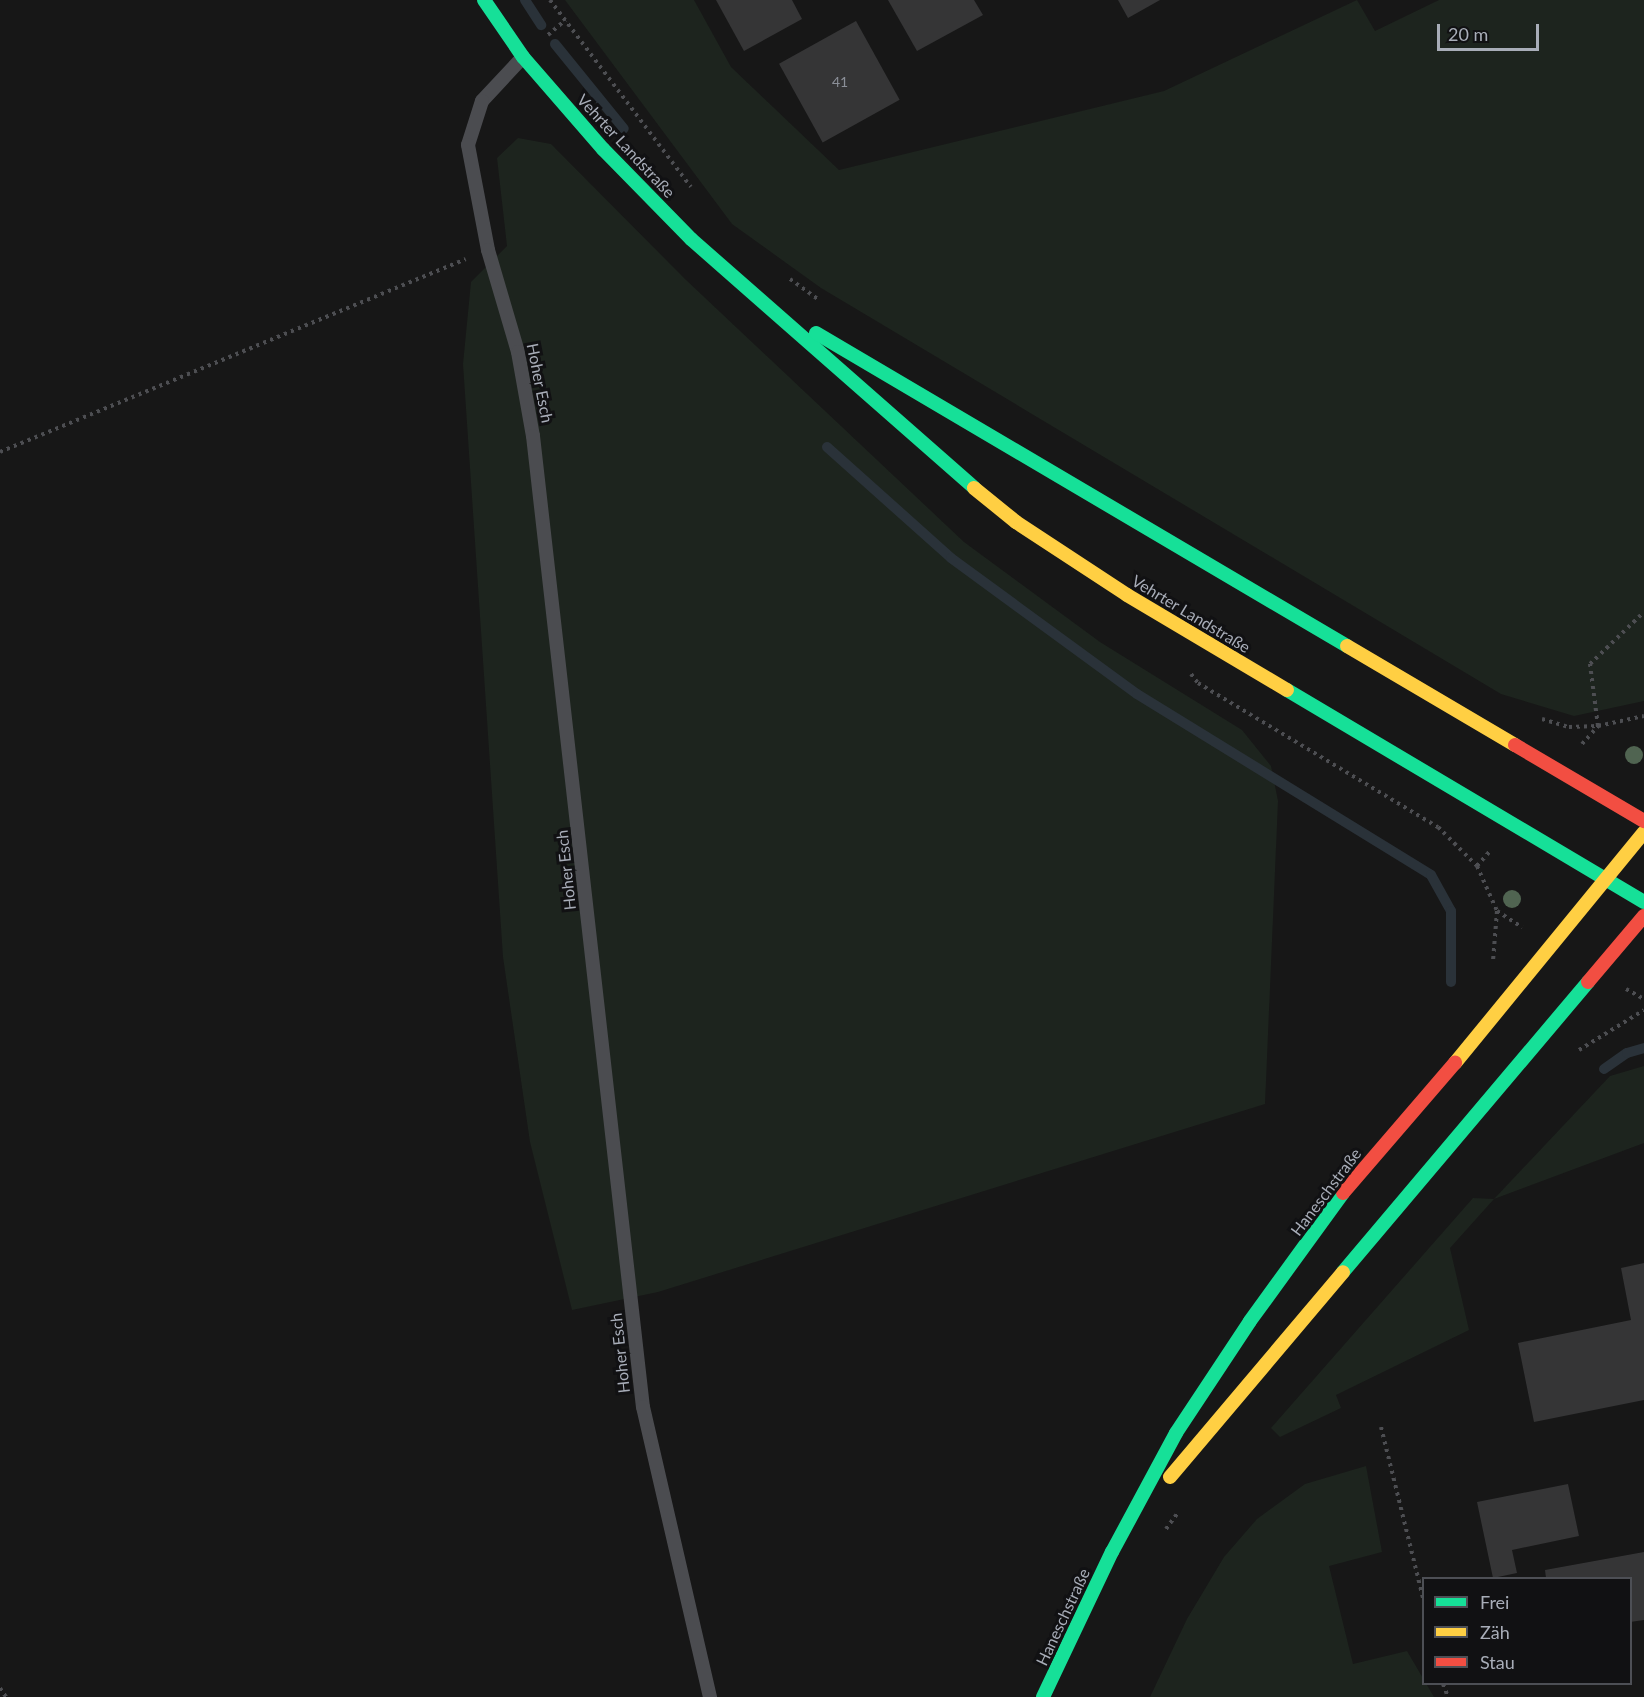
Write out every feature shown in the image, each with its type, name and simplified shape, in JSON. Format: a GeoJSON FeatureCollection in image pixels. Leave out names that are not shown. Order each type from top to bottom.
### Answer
{"type":"FeatureCollection","features":[{"type":"Feature","properties":{"kind":"main road","name":"Vehrter Landstraße"},"geometry":{"type":"LineString","coordinates":[[484,0],[523,57],[667,214],[921,446],[1016,522],[1127,595],[1644,902]]}},
{"type":"Feature","properties":{"kind":"main road","name":"Vehrter Landstraße"},"geometry":{"type":"LineString","coordinates":[[760,300],[1644,821]]}},
{"type":"Feature","properties":{"kind":"main road","name":"Haneschstraße"},"geometry":{"type":"LineString","coordinates":[[1043,1697],[1112,1552],[1176,1433],[1250,1322],[1353,1180],[1470,1046],[1644,832]]}},
{"type":"Feature","properties":{"kind":"main road","name":"Haneschstraße"},"geometry":{"type":"LineString","coordinates":[[1112,1552],[1208,1430],[1644,916]]}},
{"type":"Feature","properties":{"kind":"lane","name":"Hoher Esch"},"geometry":{"type":"LineString","coordinates":[[523,57],[482,101],[468,145],[488,250],[518,352],[533,436],[643,1407],[710,1697]]}},
{"type":"Feature","properties":{"kind":"path"},"geometry":{"type":"LineString","coordinates":[[550,0],[694,191]]}},
{"type":"Feature","properties":{"kind":"path"},"geometry":{"type":"LineString","coordinates":[[0,452],[488,250]]}},
{"type":"Feature","properties":{"kind":"path"},"geometry":{"type":"LineString","coordinates":[[788,277],[826,304]]}},
{"type":"Feature","properties":{"kind":"path"},"geometry":{"type":"LineString","coordinates":[[1598,726],[1590,664],[1644,612]]}},
{"type":"Feature","properties":{"kind":"path"},"geometry":{"type":"LineString","coordinates":[[1537,717],[1569,727],[1598,726],[1644,716]]}},
{"type":"Feature","properties":{"kind":"path"},"geometry":{"type":"LineString","coordinates":[[1477,866],[1497,911]]}},
{"type":"Feature","properties":{"kind":"path"},"geometry":{"type":"LineString","coordinates":[[1572,1057],[1580,1048],[1644,1010]]}},
{"type":"Feature","properties":{"kind":"path"},"geometry":{"type":"LineString","coordinates":[[1381,1427],[1422,1594]]}},
{"type":"Feature","properties":{"kind":"path"},"geometry":{"type":"LineString","coordinates":[[1161,1534],[1182,1507]]}},
{"type":"Feature","properties":{"kind":"path"},"geometry":{"type":"LineString","coordinates":[[0,1688],[6,1697]]}},
{"type":"Feature","properties":{"kind":"shaded area"},"geometry":{"type":"Polygon","coordinates":[[[565,0],[694,0],[731,67],[839,170],[1164,91],[1357,0],[1375,31],[1439,0],[1644,0],[1644,701],[1574,716],[1501,694],[821,288],[732,224],[565,0]]]}},
{"type":"Feature","properties":{"kind":"shaded area"},"geometry":{"type":"Polygon","coordinates":[[[518,138],[551,144],[685,279],[964,542],[1100,642],[1242,730],[1271,766],[1278,801],[1265,1104],[658,1292],[572,1310],[530,1142],[503,957],[463,364],[471,282],[507,246],[497,158],[518,138]]]}},
{"type":"Feature","properties":{"kind":"shaded area"},"geometry":{"type":"Polygon","coordinates":[[[1644,1066],[1644,1143],[1494,1199],[1610,1076],[1644,1066]]]}},
{"type":"Feature","properties":{"kind":"shaded area"},"geometry":{"type":"Polygon","coordinates":[[[1473,1198],[1494,1199],[1450,1248],[1469,1330],[1336,1395],[1341,1408],[1280,1437],[1271,1428],[1473,1198]]]}},
{"type":"Feature","properties":{"kind":"shaded area"},"geometry":{"type":"Polygon","coordinates":[[[1366,1466],[1382,1552],[1329,1566],[1353,1664],[1407,1651],[1422,1677],[1422,1685],[1427,1685],[1434,1697],[1150,1697],[1187,1619],[1224,1557],[1257,1519],[1305,1484],[1366,1466]]]}},
{"type":"Feature","properties":{"kind":"building"},"geometry":{"type":"Polygon","coordinates":[[[716,0],[792,0],[802,19],[744,51],[716,0]]]}},
{"type":"Feature","properties":{"kind":"building"},"geometry":{"type":"Polygon","coordinates":[[[888,0],[974,0],[983,15],[917,51],[888,0]]]}},
{"type":"Feature","properties":{"kind":"building"},"geometry":{"type":"Polygon","coordinates":[[[1118,0],[1160,0],[1128,18],[1118,0]]]}},
{"type":"Feature","properties":{"kind":"building"},"geometry":{"type":"Polygon","coordinates":[[[856,21],[900,100],[823,142],[779,64],[856,21]]]}},
{"type":"Feature","properties":{"kind":"building"},"geometry":{"type":"Polygon","coordinates":[[[1644,1263],[1644,1400],[1534,1422],[1518,1343],[1631,1320],[1621,1268],[1644,1263]]]}},
{"type":"Feature","properties":{"kind":"building"},"geometry":{"type":"Polygon","coordinates":[[[1568,1484],[1579,1536],[1512,1550],[1517,1573],[1493,1577],[1477,1502],[1568,1484]]]}},
{"type":"Feature","properties":{"kind":"building"},"geometry":{"type":"Polygon","coordinates":[[[1644,1552],[1644,1620],[1632,1622],[1632,1577],[1546,1577],[1545,1570],[1644,1552]]]}},
{"type":"Feature","properties":{"kind":"waterway"},"geometry":{"type":"LineString","coordinates":[[525,0],[541,25]]}},
{"type":"Feature","properties":{"kind":"waterway"},"geometry":{"type":"LineString","coordinates":[[555,44],[624,129]]}},
{"type":"Feature","properties":{"kind":"waterway"},"geometry":{"type":"LineString","coordinates":[[827,447],[951,558],[1137,694],[1431,875],[1451,911],[1451,982]]}},
{"type":"Feature","properties":{"kind":"waterway"},"geometry":{"type":"LineString","coordinates":[[1604,1069],[1627,1053],[1644,1048]]}},
{"type":"Feature","properties":{"kind":"traffic: fast"},"geometry":{"type":"LineString","coordinates":[[484,0],[523,57],[603,149],[691,239],[974,488]]}},
{"type":"Feature","properties":{"kind":"traffic: fast"},"geometry":{"type":"LineString","coordinates":[[816,333],[1347,646]]}},
{"type":"Feature","properties":{"kind":"traffic: fast"},"geometry":{"type":"LineString","coordinates":[[1287,690],[1644,902]]}},
{"type":"Feature","properties":{"kind":"traffic: fast"},"geometry":{"type":"LineString","coordinates":[[1343,1272],[1588,982]]}},
{"type":"Feature","properties":{"kind":"traffic: fast"},"geometry":{"type":"LineString","coordinates":[[1043,1697],[1112,1552],[1176,1433],[1250,1321],[1343,1193]]}},
{"type":"Feature","properties":{"kind":"traffic: slow"},"geometry":{"type":"LineString","coordinates":[[974,488],[1016,522],[1127,595],[1287,690]]}},
{"type":"Feature","properties":{"kind":"traffic: slow"},"geometry":{"type":"LineString","coordinates":[[1347,646],[1515,745]]}},
{"type":"Feature","properties":{"kind":"traffic: slow"},"geometry":{"type":"LineString","coordinates":[[1455,1063],[1644,832]]}},
{"type":"Feature","properties":{"kind":"traffic: slow"},"geometry":{"type":"LineString","coordinates":[[1170,1477],[1343,1272]]}},
{"type":"Feature","properties":{"kind":"traffic: jam"},"geometry":{"type":"LineString","coordinates":[[1515,745],[1644,821]]}},
{"type":"Feature","properties":{"kind":"traffic: jam"},"geometry":{"type":"LineString","coordinates":[[1588,982],[1644,916]]}},
{"type":"Feature","properties":{"kind":"traffic: jam"},"geometry":{"type":"LineString","coordinates":[[1343,1193],[1455,1063]]}}]}
